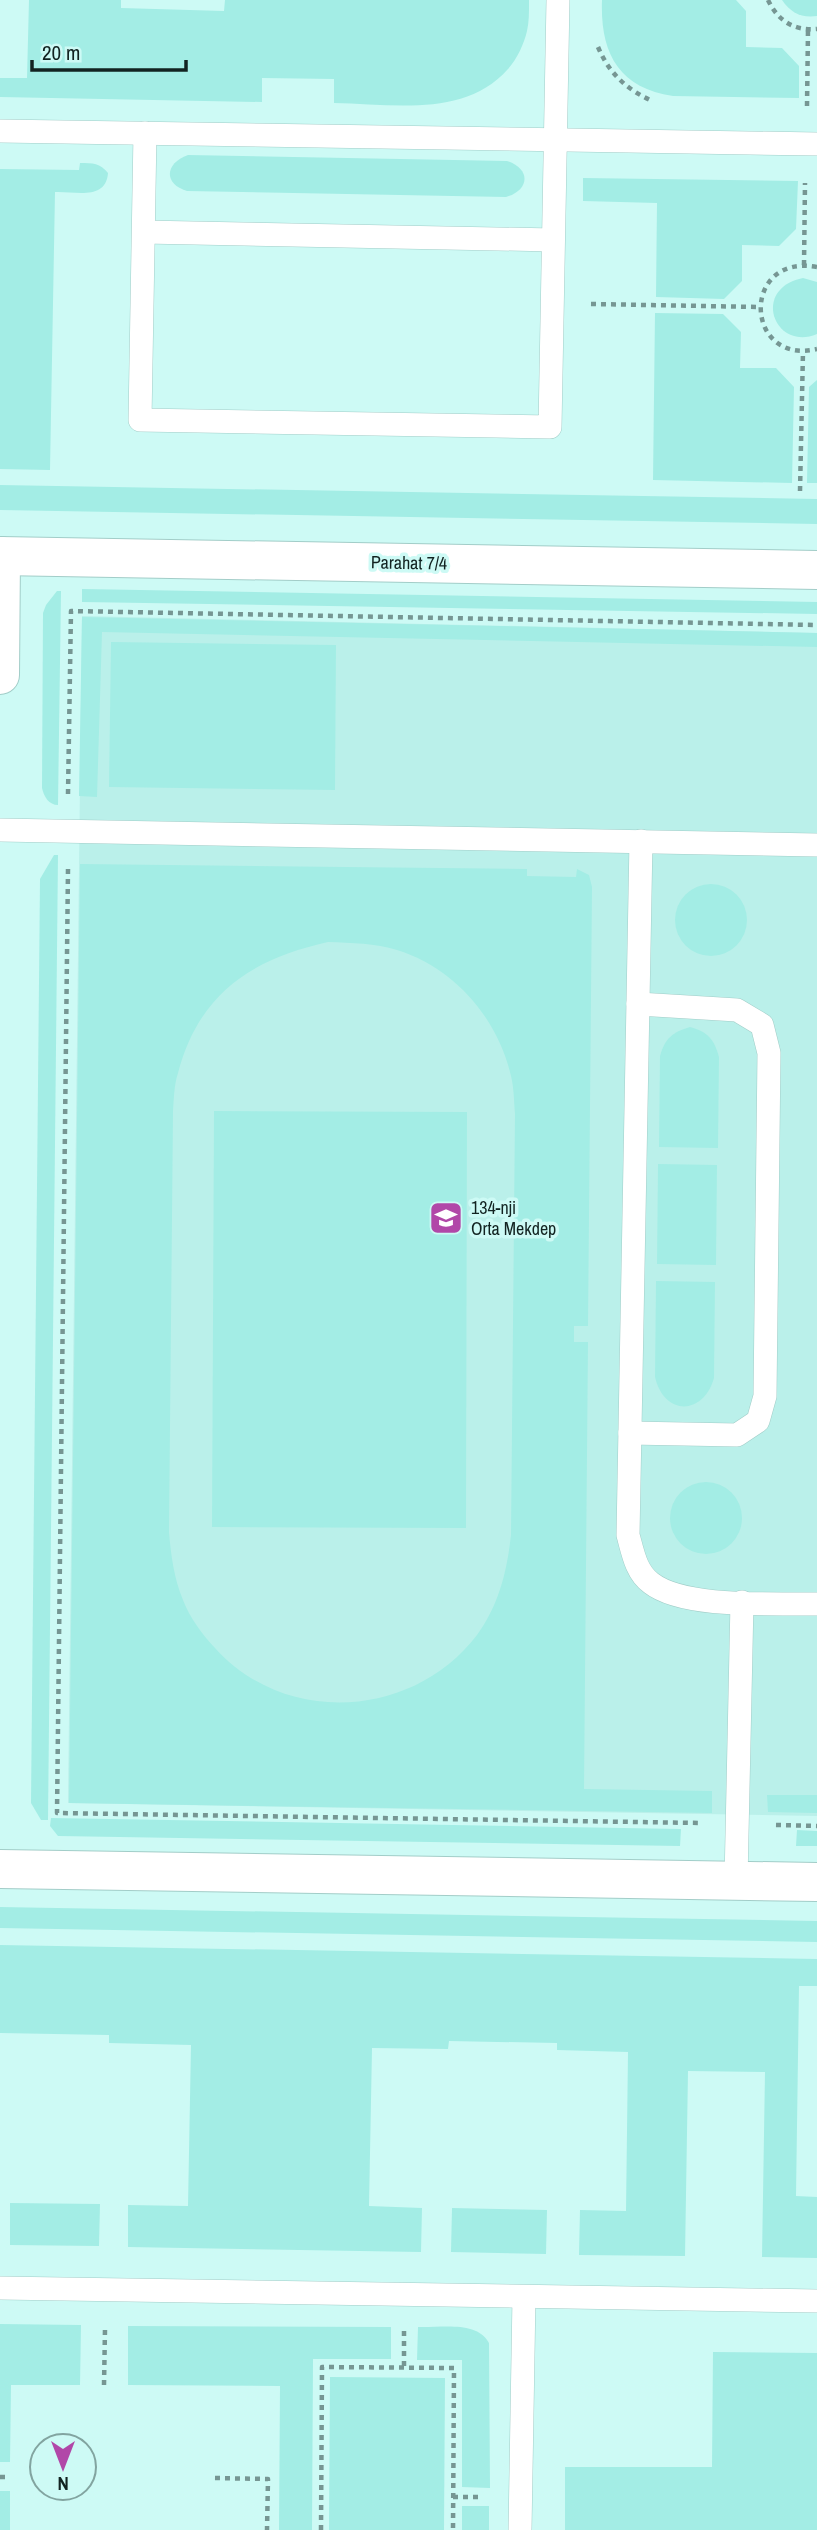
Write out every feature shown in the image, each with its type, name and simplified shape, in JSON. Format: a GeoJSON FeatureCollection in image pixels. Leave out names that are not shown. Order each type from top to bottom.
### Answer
{"type":"FeatureCollection","features":[{"type":"Feature","properties":{"kind":"street","name":"Parahat 7/4"},"geometry":{"type":"LineString","coordinates":[[0,556],[817,570]]}},
{"type":"Feature","properties":{"kind":"street"},"geometry":{"type":"LineString","coordinates":[[0,556],[0,675]]}},
{"type":"Feature","properties":{"kind":"street"},"geometry":{"type":"LineString","coordinates":[[0,1869],[817,1882]]}},
{"type":"Feature","properties":{"kind":"lane"},"geometry":{"type":"LineString","coordinates":[[145,133],[141,421],[550,427],[558,0]]}},
{"type":"Feature","properties":{"kind":"lane"},"geometry":{"type":"LineString","coordinates":[[0,131],[817,144]]}},
{"type":"Feature","properties":{"kind":"lane"},"geometry":{"type":"LineString","coordinates":[[144,232],[553,240]]}},
{"type":"Feature","properties":{"kind":"lane"},"geometry":{"type":"LineString","coordinates":[[0,830],[817,845]]}},
{"type":"Feature","properties":{"kind":"lane"},"geometry":{"type":"LineString","coordinates":[[641,841],[628,1535],[635,1563],[651,1583],[682,1597],[817,1604]]}},
{"type":"Feature","properties":{"kind":"lane"},"geometry":{"type":"LineString","coordinates":[[630,1433],[737,1436],[758,1421],[765,1396],[769,1053],[762,1025],[737,1010],[638,1004]]}},
{"type":"Feature","properties":{"kind":"lane"},"geometry":{"type":"LineString","coordinates":[[736,1881],[741,1602]]}},
{"type":"Feature","properties":{"kind":"lane"},"geometry":{"type":"LineString","coordinates":[[0,2288],[817,2301]]}},
{"type":"Feature","properties":{"kind":"lane"},"geometry":{"type":"LineString","coordinates":[[520,2530],[524,2297]]}},
{"type":"Feature","properties":{"kind":"path"},"geometry":{"type":"LineString","coordinates":[[768,0],[773,12],[782,21],[794,27],[817,29]]}},
{"type":"Feature","properties":{"kind":"path"},"geometry":{"type":"LineString","coordinates":[[808,30],[807,106],[817,106]]}},
{"type":"Feature","properties":{"kind":"path"},"geometry":{"type":"LineString","coordinates":[[596,39],[603,60],[618,79],[639,95],[663,103]]}},
{"type":"Feature","properties":{"kind":"path"},"geometry":{"type":"LineString","coordinates":[[804,265],[805,175]]}},
{"type":"Feature","properties":{"kind":"path"},"geometry":{"type":"LineString","coordinates":[[817,267],[804,265],[778,272],[762,294],[760,307],[761,320],[777,343],[789,349],[817,349]]}},
{"type":"Feature","properties":{"kind":"path"},"geometry":{"type":"LineString","coordinates":[[552,303],[760,307]]}},
{"type":"Feature","properties":{"kind":"path"},"geometry":{"type":"LineString","coordinates":[[800,491],[803,351]]}},
{"type":"Feature","properties":{"kind":"path"},"geometry":{"type":"LineString","coordinates":[[714,1824],[57,1812],[71,611],[817,625]]}},
{"type":"Feature","properties":{"kind":"path"},"geometry":{"type":"LineString","coordinates":[[767,1825],[817,1826]]}},
{"type":"Feature","properties":{"kind":"path"},"geometry":{"type":"LineString","coordinates":[[104,2326],[104,2385]]}},
{"type":"Feature","properties":{"kind":"path"},"geometry":{"type":"LineString","coordinates":[[404,2327],[404,2368]]}},
{"type":"Feature","properties":{"kind":"path"},"geometry":{"type":"LineString","coordinates":[[321,2530],[322,2368],[454,2368],[453,2530]]}},
{"type":"Feature","properties":{"kind":"path"},"geometry":{"type":"LineString","coordinates":[[0,2477],[10,2477]]}},
{"type":"Feature","properties":{"kind":"path"},"geometry":{"type":"LineString","coordinates":[[215,2478],[268,2479],[267,2530]]}},
{"type":"Feature","properties":{"kind":"path"},"geometry":{"type":"LineString","coordinates":[[453,2497],[489,2497]]}},
{"type":"Feature","properties":{"kind":"shaded area"},"geometry":{"type":"Polygon","coordinates":[[[29,0],[121,0],[121,8],[224,11],[225,0],[529,0],[529,14],[524,41],[508,69],[491,85],[450,102],[404,106],[334,103],[334,79],[262,78],[262,102],[0,97],[0,78],[27,78],[29,0]]]}},
{"type":"Feature","properties":{"kind":"shaded area"},"geometry":{"type":"Polygon","coordinates":[[[602,0],[736,0],[746,11],[746,47],[782,48],[799,66],[799,98],[673,96],[638,85],[626,76],[609,51],[602,19],[602,0]]]}},
{"type":"Feature","properties":{"kind":"shaded area"},"geometry":{"type":"Polygon","coordinates":[[[782,0],[817,0],[817,16],[797,14],[782,0]]]}},
{"type":"Feature","properties":{"kind":"shaded area"},"geometry":{"type":"Polygon","coordinates":[[[188,155],[507,161],[520,169],[524,179],[520,190],[506,197],[187,191],[174,184],[170,173],[175,163],[188,155]]]}},
{"type":"Feature","properties":{"kind":"shaded area"},"geometry":{"type":"Polygon","coordinates":[[[80,163],[96,164],[108,173],[102,188],[96,191],[55,192],[50,470],[0,469],[0,169],[79,170],[80,163]]]}},
{"type":"Feature","properties":{"kind":"shaded area"},"geometry":{"type":"Polygon","coordinates":[[[583,178],[798,181],[796,229],[779,246],[742,245],[742,281],[724,299],[656,297],[657,203],[583,201],[583,178]]]}},
{"type":"Feature","properties":{"kind":"shaded area"},"geometry":{"type":"Polygon","coordinates":[[[803,278],[817,282],[817,334],[802,337],[790,334],[780,327],[774,317],[773,305],[777,294],[787,284],[803,278]]]}},
{"type":"Feature","properties":{"kind":"shaded area"},"geometry":{"type":"Polygon","coordinates":[[[655,313],[723,314],[741,332],[740,368],[776,368],[794,387],[792,483],[653,480],[655,313]]]}},
{"type":"Feature","properties":{"kind":"shaded area"},"geometry":{"type":"Polygon","coordinates":[[[817,380],[817,483],[807,483],[809,387],[817,380]]]}},
{"type":"Feature","properties":{"kind":"shaded area"},"geometry":{"type":"Polygon","coordinates":[[[0,485],[817,499],[817,524],[0,510],[0,485]]]}},
{"type":"Feature","properties":{"kind":"shaded area"},"geometry":{"type":"Polygon","coordinates":[[[82,589],[817,602],[817,614],[82,602],[82,589]]]}},
{"type":"Feature","properties":{"kind":"shaded area"},"geometry":{"type":"Polygon","coordinates":[[[57,591],[61,591],[58,805],[47,800],[42,788],[43,613],[57,591]]]}},
{"type":"Feature","properties":{"kind":"shaded area","name":"134-nji Orta Mekdep"},"geometry":{"type":"Polygon","coordinates":[[[82,616],[817,633],[817,1816],[68,1803],[82,616]]]}},
{"type":"Feature","properties":{"kind":"shaded area"},"geometry":{"type":"Polygon","coordinates":[[[82,617],[817,633],[817,647],[102,632],[97,797],[79,796],[82,617]]]}},
{"type":"Feature","properties":{"kind":"shaded area"},"geometry":{"type":"Polygon","coordinates":[[[111,642],[336,645],[335,790],[109,787],[111,642]]]}},
{"type":"Feature","properties":{"kind":"shaded area"},"geometry":{"type":"Polygon","coordinates":[[[54,855],[58,855],[48,1820],[41,1820],[31,1803],[40,879],[54,855]]]}},
{"type":"Feature","properties":{"kind":"shaded area"},"geometry":{"type":"Polygon","coordinates":[[[80,864],[527,869],[527,876],[576,877],[577,869],[589,875],[592,887],[588,1326],[574,1326],[574,1342],[588,1342],[584,1789],[712,1791],[712,1813],[69,1803],[80,864]],[[328,942],[275,958],[232,984],[200,1021],[187,1045],[177,1078],[173,1111],[169,1532],[173,1567],[183,1600],[197,1626],[215,1648],[244,1674],[277,1691],[312,1700],[349,1702],[385,1696],[419,1683],[451,1663],[485,1624],[501,1587],[511,1535],[515,1114],[511,1076],[496,1035],[471,998],[455,983],[418,958],[397,950],[328,942]]]}},
{"type":"Feature","properties":{"kind":"shaded area"},"geometry":{"type":"Polygon","coordinates":[[[718,884],[737,894],[745,906],[745,934],[737,946],[725,954],[704,956],[685,946],[677,934],[675,913],[685,894],[697,886],[718,884]]]}},
{"type":"Feature","properties":{"kind":"shaded area"},"geometry":{"type":"Polygon","coordinates":[[[690,1027],[709,1037],[719,1057],[718,1148],[659,1147],[660,1056],[670,1037],[690,1027]]]}},
{"type":"Feature","properties":{"kind":"shaded area"},"geometry":{"type":"Polygon","coordinates":[[[214,1111],[467,1112],[466,1528],[212,1527],[214,1111]]]}},
{"type":"Feature","properties":{"kind":"shaded area"},"geometry":{"type":"Polygon","coordinates":[[[658,1164],[717,1165],[716,1265],[657,1264],[658,1164]]]}},
{"type":"Feature","properties":{"kind":"shaded area"},"geometry":{"type":"Polygon","coordinates":[[[656,1281],[715,1282],[714,1378],[709,1390],[693,1405],[675,1404],[666,1399],[655,1377],[656,1281]]]}},
{"type":"Feature","properties":{"kind":"shaded area"},"geometry":{"type":"Polygon","coordinates":[[[713,1482],[732,1492],[740,1504],[740,1532],[732,1544],[720,1552],[699,1554],[680,1544],[672,1532],[670,1511],[680,1492],[692,1484],[713,1482]]]}},
{"type":"Feature","properties":{"kind":"shaded area"},"geometry":{"type":"Polygon","coordinates":[[[767,1795],[817,1795],[817,1813],[768,1812],[767,1795]]]}},
{"type":"Feature","properties":{"kind":"shaded area"},"geometry":{"type":"Polygon","coordinates":[[[51,1818],[681,1829],[680,1846],[58,1836],[50,1826],[51,1818]]]}},
{"type":"Feature","properties":{"kind":"shaded area"},"geometry":{"type":"Polygon","coordinates":[[[797,1830],[817,1831],[817,1846],[796,1846],[797,1830]]]}},
{"type":"Feature","properties":{"kind":"shaded area"},"geometry":{"type":"Polygon","coordinates":[[[0,1907],[817,1921],[817,1942],[0,1928],[0,1907]]]}},
{"type":"Feature","properties":{"kind":"shaded area"},"geometry":{"type":"Polygon","coordinates":[[[0,1945],[817,1959],[817,1986],[799,1986],[796,2196],[817,2197],[817,2258],[762,2257],[765,2072],[688,2071],[685,2256],[579,2255],[580,2210],[626,2211],[628,2052],[557,2050],[557,2043],[449,2041],[448,2049],[372,2048],[369,2206],[422,2208],[421,2252],[128,2247],[128,2205],[188,2206],[191,2045],[109,2043],[109,2035],[0,2033],[0,1945]]]}},
{"type":"Feature","properties":{"kind":"shaded area"},"geometry":{"type":"Polygon","coordinates":[[[10,2203],[100,2204],[99,2246],[10,2245],[10,2203]]]}},
{"type":"Feature","properties":{"kind":"shaded area"},"geometry":{"type":"Polygon","coordinates":[[[452,2208],[547,2210],[546,2254],[451,2252],[452,2208]]]}},
{"type":"Feature","properties":{"kind":"shaded area"},"geometry":{"type":"Polygon","coordinates":[[[0,2324],[81,2325],[80,2385],[11,2385],[10,2462],[0,2462],[0,2324]]]}},
{"type":"Feature","properties":{"kind":"shaded area"},"geometry":{"type":"Polygon","coordinates":[[[128,2326],[391,2327],[391,2359],[313,2359],[312,2530],[279,2530],[280,2386],[128,2385],[128,2326]]]}},
{"type":"Feature","properties":{"kind":"shaded area"},"geometry":{"type":"Polygon","coordinates":[[[418,2327],[467,2328],[476,2331],[489,2343],[490,2488],[462,2487],[462,2360],[417,2360],[418,2327]]]}},
{"type":"Feature","properties":{"kind":"shaded area"},"geometry":{"type":"Polygon","coordinates":[[[713,2352],[817,2353],[817,2530],[565,2530],[565,2467],[712,2467],[713,2352]]]}},
{"type":"Feature","properties":{"kind":"shaded area"},"geometry":{"type":"Polygon","coordinates":[[[330,2377],[445,2378],[444,2530],[329,2530],[330,2377]]]}},
{"type":"Feature","properties":{"kind":"shaded area"},"geometry":{"type":"Polygon","coordinates":[[[0,2491],[10,2491],[10,2530],[0,2530],[0,2491]]]}},
{"type":"Feature","properties":{"kind":"shaded area"},"geometry":{"type":"Polygon","coordinates":[[[462,2506],[489,2506],[489,2530],[462,2530],[462,2506]]]}},
{"type":"Feature","properties":{"kind":"place","name":"134-nji Orta Mekdep"},"geometry":{"type":"Point","coordinates":[446,1218]}}]}
